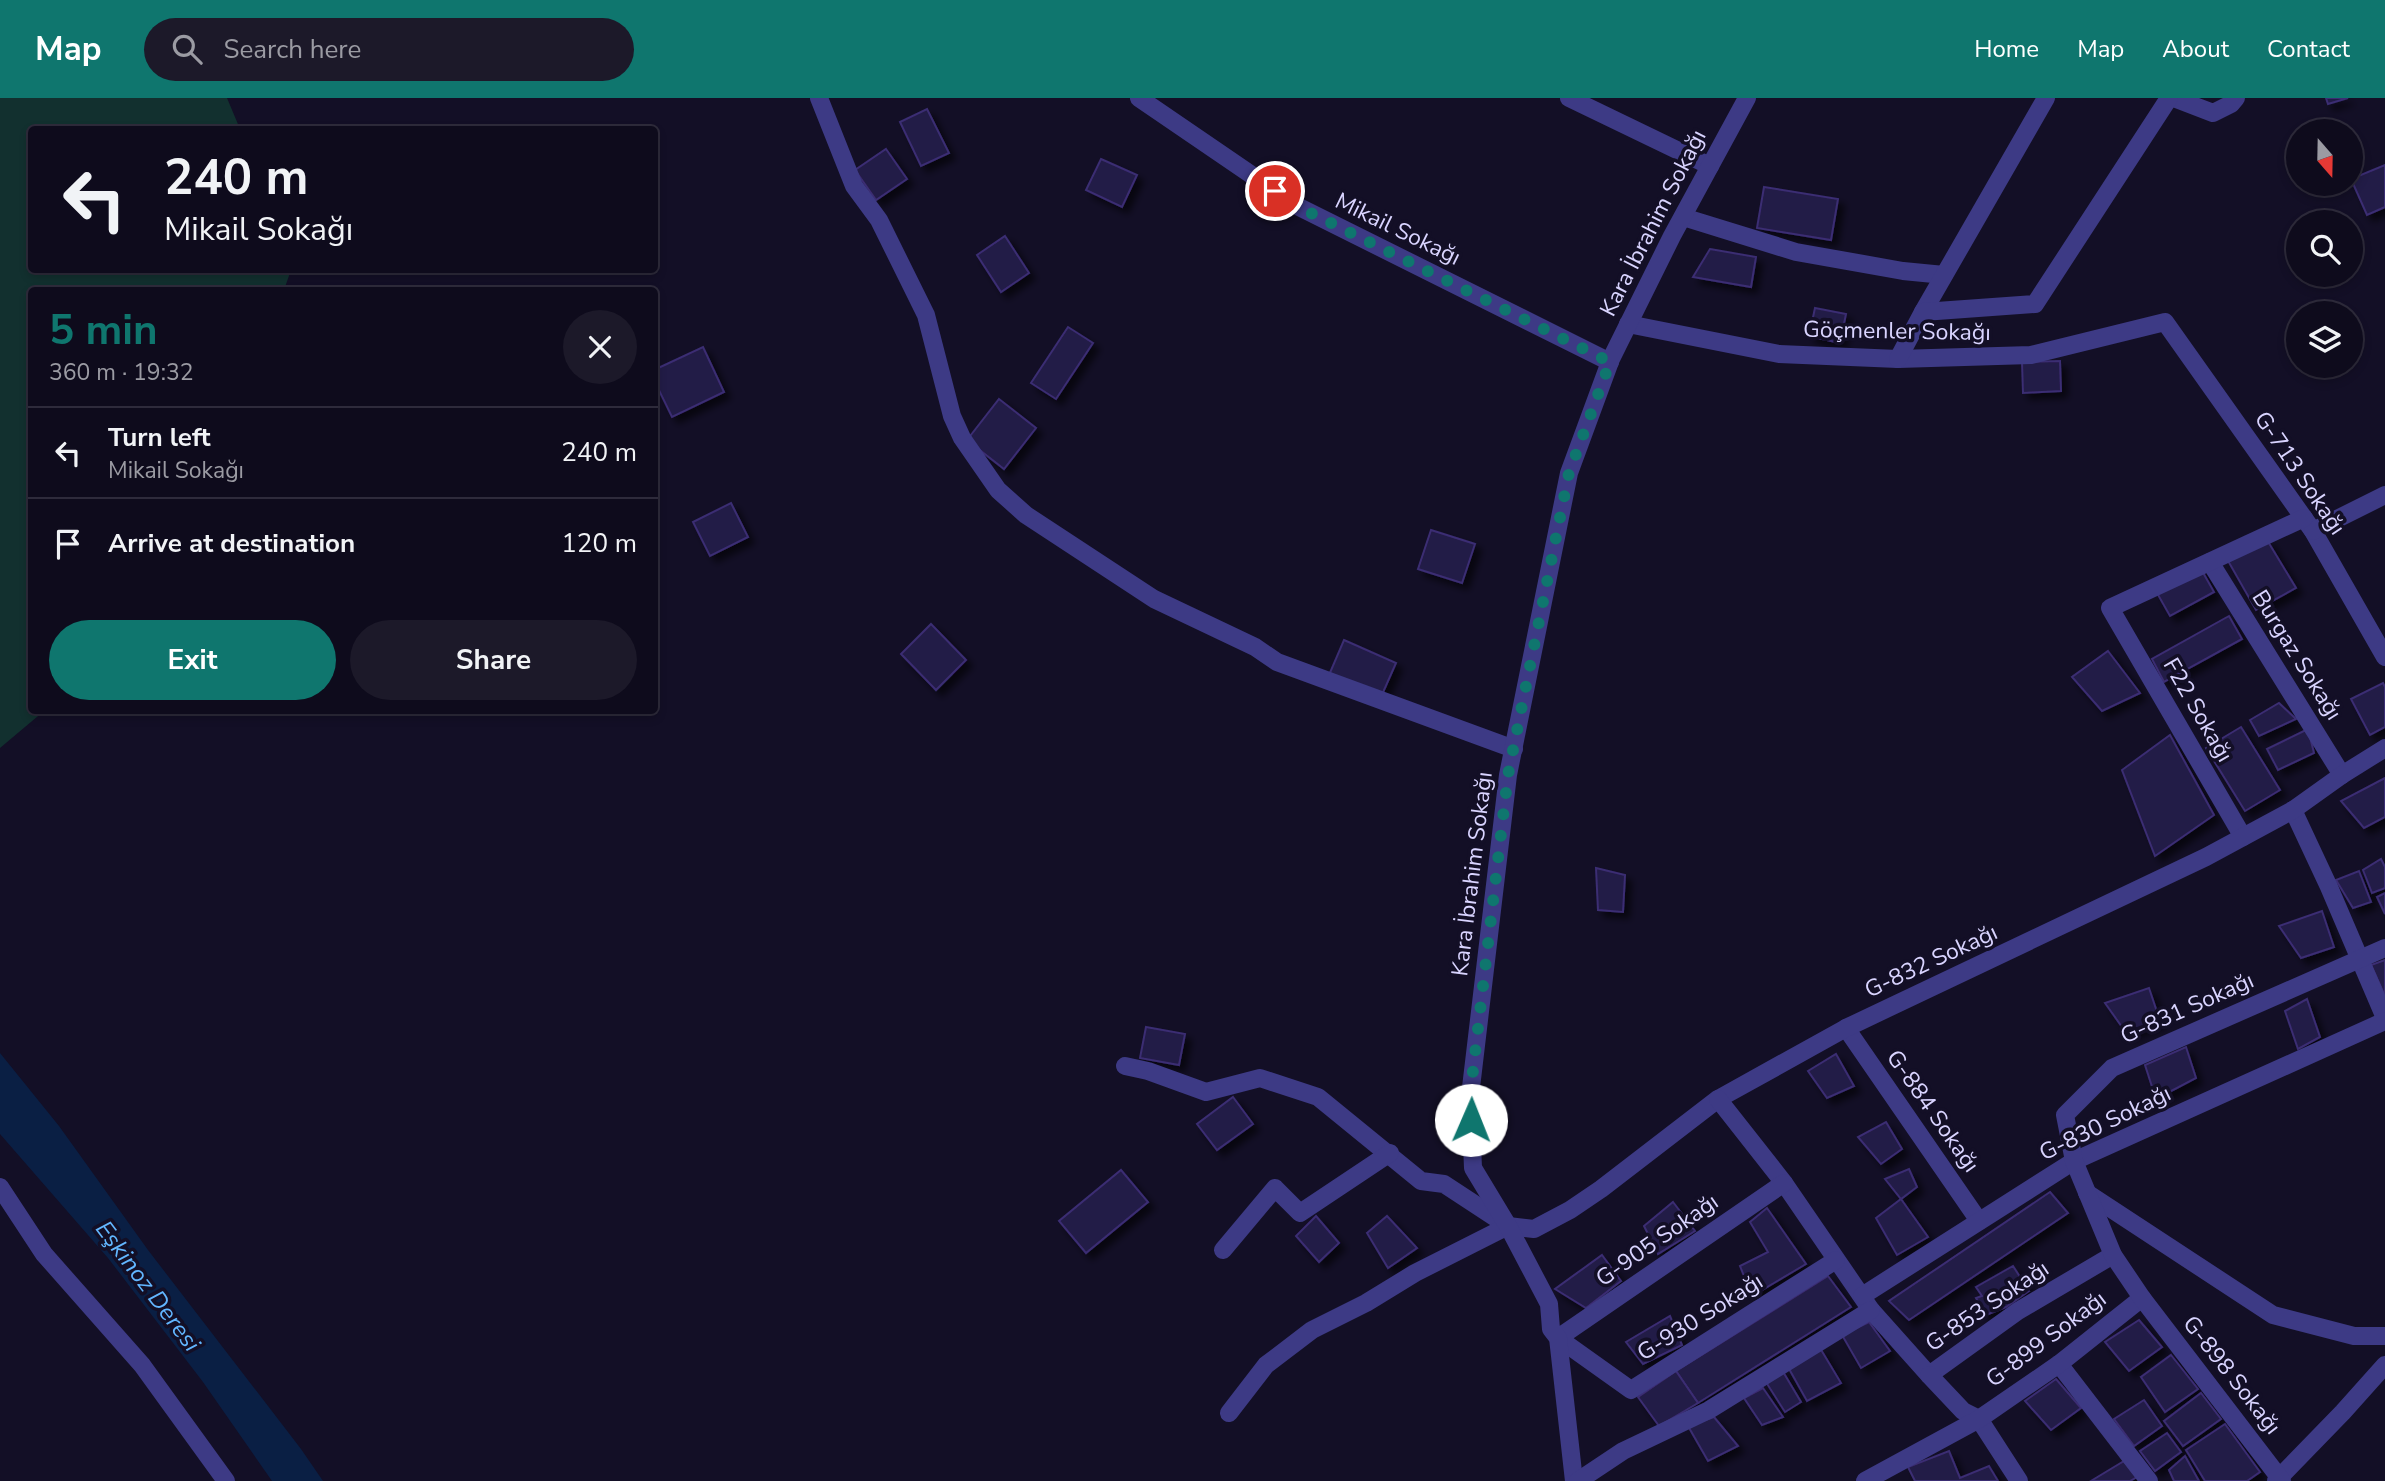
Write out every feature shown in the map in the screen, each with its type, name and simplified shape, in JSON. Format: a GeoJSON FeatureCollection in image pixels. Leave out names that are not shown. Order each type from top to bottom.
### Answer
{"type":"FeatureCollection","features":[{"type":"Feature","properties":{"kind":"street"},"geometry":{"type":"LineString","coordinates":[[819,98],[854,186],[879,220],[926,315],[952,416],[962,438],[998,490],[1026,516],[1154,599],[1255,648],[1276,662],[1514,749]]}},
{"type":"Feature","properties":{"kind":"street","name":"Mikail Sokağı"},"geometry":{"type":"LineString","coordinates":[[1139,98],[1297,206],[1610,362]]}},
{"type":"Feature","properties":{"kind":"street"},"geometry":{"type":"LineString","coordinates":[[1569,98],[1710,166]]}},
{"type":"Feature","properties":{"kind":"street","name":"Kara İbrahim Sokağı"},"geometry":{"type":"LineString","coordinates":[[1576,1481],[1558,1338],[1551,1329],[1549,1304],[1508,1226],[1473,1168],[1470,1096],[1508,775],[1569,473],[1610,362],[1628,324],[1682,216],[1747,98]]}},
{"type":"Feature","properties":{"kind":"street"},"geometry":{"type":"LineString","coordinates":[[1898,359],[2046,98]]}},
{"type":"Feature","properties":{"kind":"street"},"geometry":{"type":"LineString","coordinates":[[1923,312],[2035,304],[2171,98],[2213,113],[2231,104],[2236,98]]}},
{"type":"Feature","properties":{"kind":"street"},"geometry":{"type":"LineString","coordinates":[[1682,216],[1796,252],[1903,271],[1944,275]]}},
{"type":"Feature","properties":{"kind":"street","name":"Göçmenler Sokağı"},"geometry":{"type":"LineString","coordinates":[[1628,324],[1779,354],[1898,359],[2031,355],[2165,322]]}},
{"type":"Feature","properties":{"kind":"street","name":"G-713 Sokağı"},"geometry":{"type":"LineString","coordinates":[[2165,322],[2308,525],[2385,657]]}},
{"type":"Feature","properties":{"kind":"street"},"geometry":{"type":"LineString","coordinates":[[2210,562],[2385,495]]}},
{"type":"Feature","properties":{"kind":"street","name":"F22 Sokağı"},"geometry":{"type":"LineString","coordinates":[[2210,562],[2110,608],[2243,837]]}},
{"type":"Feature","properties":{"kind":"street","name":"Burgaz Sokağı"},"geometry":{"type":"LineString","coordinates":[[2210,562],[2342,775]]}},
{"type":"Feature","properties":{"kind":"street","name":"G-832 Sokağı"},"geometry":{"type":"LineString","coordinates":[[1508,1226],[1534,1229],[1570,1210],[1718,1099],[1846,1028],[2243,837],[2293,810],[2385,748]]}},
{"type":"Feature","properties":{"kind":"street"},"geometry":{"type":"LineString","coordinates":[[2293,810],[2385,1020]]}},
{"type":"Feature","properties":{"kind":"street","name":"G-831 Sokağı"},"geometry":{"type":"LineString","coordinates":[[2074,1161],[2065,1115],[2112,1068],[2385,948]]}},
{"type":"Feature","properties":{"kind":"street","name":"G-830 Sokağı"},"geometry":{"type":"LineString","coordinates":[[1576,1481],[1623,1451],[1709,1410],[1866,1303],[1979,1221],[2074,1161],[2385,1020]]}},
{"type":"Feature","properties":{"kind":"street","name":"G-884 Sokağı"},"geometry":{"type":"LineString","coordinates":[[1846,1028],[1979,1221]]}},
{"type":"Feature","properties":{"kind":"street"},"geometry":{"type":"LineString","coordinates":[[1125,1066],[1148,1071],[1206,1092],[1260,1078],[1318,1097],[1390,1153],[1421,1181],[1444,1184],[1508,1226],[1312,1330],[1266,1365],[1229,1413]]}},
{"type":"Feature","properties":{"kind":"street"},"geometry":{"type":"LineString","coordinates":[[1718,1099],[1784,1183],[1866,1303]]}},
{"type":"Feature","properties":{"kind":"street"},"geometry":{"type":"LineString","coordinates":[[1223,1250],[1275,1188],[1300,1213],[1390,1153]]}},
{"type":"Feature","properties":{"kind":"street","name":"G-898 Sokağı"},"geometry":{"type":"LineString","coordinates":[[2074,1161],[2113,1255],[2142,1298],[2280,1480]]}},
{"type":"Feature","properties":{"kind":"street","name":"G-905 Sokağı"},"geometry":{"type":"LineString","coordinates":[[1558,1338],[1784,1183]]}},
{"type":"Feature","properties":{"kind":"street"},"geometry":{"type":"LineString","coordinates":[[0,1187],[44,1254],[142,1365],[226,1481]]}},
{"type":"Feature","properties":{"kind":"street"},"geometry":{"type":"LineString","coordinates":[[2087,1193],[2273,1315],[2354,1336],[2385,1336]]}},
{"type":"Feature","properties":{"kind":"street","name":"G-853 Sokağı"},"geometry":{"type":"LineString","coordinates":[[1866,1303],[1929,1375],[2018,1311],[2113,1255]]}},
{"type":"Feature","properties":{"kind":"street","name":"G-930 Sokağı"},"geometry":{"type":"LineString","coordinates":[[1558,1338],[1631,1390],[1836,1260]]}},
{"type":"Feature","properties":{"kind":"street","name":"G-899 Sokağı"},"geometry":{"type":"LineString","coordinates":[[1865,1481],[1979,1419],[2059,1364],[2142,1298]]}},
{"type":"Feature","properties":{"kind":"street"},"geometry":{"type":"LineString","coordinates":[[2059,1364],[2148,1481]]}},
{"type":"Feature","properties":{"kind":"street"},"geometry":{"type":"LineString","coordinates":[[2280,1480],[2385,1364]]}},
{"type":"Feature","properties":{"kind":"street"},"geometry":{"type":"LineString","coordinates":[[1929,1375],[1963,1411],[1979,1419],[2019,1481]]}},
{"type":"Feature","properties":{"kind":"green space"},"geometry":{"type":"Polygon","coordinates":[[[0,98],[227,98],[239,126],[28,126],[28,273],[290,273],[285,287],[28,287],[28,714],[40,714],[0,748],[0,98]]]}},
{"type":"Feature","properties":{"kind":"water","name":"Eşkinoz Deresi"},"geometry":{"type":"Polygon","coordinates":[[[0,1053],[59,1126],[148,1250],[323,1481],[272,1481],[203,1382],[108,1258],[0,1134],[0,1053]]]}},
{"type":"Feature","properties":{"kind":"building"},"geometry":{"type":"Polygon","coordinates":[[[2326,98],[2348,98],[2328,104],[2326,98]]]}},
{"type":"Feature","properties":{"kind":"building"},"geometry":{"type":"Polygon","coordinates":[[[927,109],[949,153],[921,166],[900,122],[927,109]]]}},
{"type":"Feature","properties":{"kind":"building"},"geometry":{"type":"Polygon","coordinates":[[[886,149],[907,179],[876,200],[855,170],[886,149]]]}},
{"type":"Feature","properties":{"kind":"building"},"geometry":{"type":"Polygon","coordinates":[[[1101,159],[1137,175],[1122,207],[1086,190],[1101,159]]]}},
{"type":"Feature","properties":{"kind":"building"},"geometry":{"type":"Polygon","coordinates":[[[2385,165],[2385,207],[2367,215],[2359,196],[2363,196],[2363,174],[2385,165]]]}},
{"type":"Feature","properties":{"kind":"building"},"geometry":{"type":"Polygon","coordinates":[[[1764,187],[1838,199],[1831,240],[1757,228],[1764,187]]]}},
{"type":"Feature","properties":{"kind":"building"},"geometry":{"type":"Polygon","coordinates":[[[1005,236],[1029,273],[1001,292],[977,255],[1005,236]]]}},
{"type":"Feature","properties":{"kind":"building"},"geometry":{"type":"Polygon","coordinates":[[[1710,249],[1756,257],[1751,287],[1693,277],[1710,249]]]}},
{"type":"Feature","properties":{"kind":"building"},"geometry":{"type":"Polygon","coordinates":[[[1815,308],[1846,314],[1840,343],[1809,336],[1815,308]]]}},
{"type":"Feature","properties":{"kind":"building"},"geometry":{"type":"Polygon","coordinates":[[[1068,327],[1093,343],[1056,399],[1031,383],[1068,327]]]}},
{"type":"Feature","properties":{"kind":"building"},"geometry":{"type":"Polygon","coordinates":[[[703,347],[724,392],[672,417],[658,388],[658,368],[703,347]]]}},
{"type":"Feature","properties":{"kind":"building"},"geometry":{"type":"Polygon","coordinates":[[[2060,361],[2061,391],[2023,393],[2022,362],[2060,361]]]}},
{"type":"Feature","properties":{"kind":"building"},"geometry":{"type":"Polygon","coordinates":[[[999,399],[1036,428],[1004,469],[967,440],[999,399]]]}},
{"type":"Feature","properties":{"kind":"building"},"geometry":{"type":"Polygon","coordinates":[[[731,503],[748,537],[710,556],[693,522],[731,503]]]}},
{"type":"Feature","properties":{"kind":"building"},"geometry":{"type":"Polygon","coordinates":[[[1431,530],[1475,544],[1462,583],[1418,569],[1431,530]]]}},
{"type":"Feature","properties":{"kind":"building"},"geometry":{"type":"Polygon","coordinates":[[[2267,540],[2296,588],[2256,610],[2227,559],[2267,540]]]}},
{"type":"Feature","properties":{"kind":"building"},"geometry":{"type":"Polygon","coordinates":[[[2201,569],[2214,592],[2170,616],[2157,593],[2201,569]]]}},
{"type":"Feature","properties":{"kind":"building"},"geometry":{"type":"Polygon","coordinates":[[[2229,616],[2242,639],[2164,682],[2152,659],[2229,616]]]}},
{"type":"Feature","properties":{"kind":"building"},"geometry":{"type":"Polygon","coordinates":[[[931,624],[966,660],[936,690],[901,654],[931,624]]]}},
{"type":"Feature","properties":{"kind":"building"},"geometry":{"type":"Polygon","coordinates":[[[1344,640],[1396,663],[1381,697],[1329,675],[1344,640]]]}},
{"type":"Feature","properties":{"kind":"building"},"geometry":{"type":"Polygon","coordinates":[[[2108,651],[2140,693],[2102,711],[2072,677],[2108,651]]]}},
{"type":"Feature","properties":{"kind":"building"},"geometry":{"type":"Polygon","coordinates":[[[2383,683],[2385,727],[2370,735],[2351,699],[2383,683]]]}},
{"type":"Feature","properties":{"kind":"building"},"geometry":{"type":"Polygon","coordinates":[[[2279,703],[2296,719],[2259,736],[2250,720],[2279,703]]]}},
{"type":"Feature","properties":{"kind":"building"},"geometry":{"type":"Polygon","coordinates":[[[2241,727],[2280,790],[2245,811],[2206,748],[2241,727]]]}},
{"type":"Feature","properties":{"kind":"building"},"geometry":{"type":"Polygon","coordinates":[[[2308,729],[2314,753],[2278,770],[2267,749],[2308,729]]]}},
{"type":"Feature","properties":{"kind":"building"},"geometry":{"type":"Polygon","coordinates":[[[2170,735],[2214,815],[2155,856],[2122,770],[2170,735]]]}},
{"type":"Feature","properties":{"kind":"building"},"geometry":{"type":"Polygon","coordinates":[[[2385,778],[2385,817],[2364,828],[2341,801],[2385,778]]]}},
{"type":"Feature","properties":{"kind":"building"},"geometry":{"type":"Polygon","coordinates":[[[2381,859],[2385,867],[2385,888],[2372,893],[2363,870],[2381,859]]]}},
{"type":"Feature","properties":{"kind":"building"},"geometry":{"type":"Polygon","coordinates":[[[1596,868],[1625,875],[1623,912],[1598,910],[1596,868]]]}},
{"type":"Feature","properties":{"kind":"building"},"geometry":{"type":"Polygon","coordinates":[[[2359,871],[2371,902],[2353,908],[2336,880],[2359,871]]]}},
{"type":"Feature","properties":{"kind":"building"},"geometry":{"type":"Polygon","coordinates":[[[2385,893],[2385,914],[2377,897],[2385,893]]]}},
{"type":"Feature","properties":{"kind":"building"},"geometry":{"type":"Polygon","coordinates":[[[2322,911],[2334,947],[2301,958],[2279,926],[2322,911]]]}},
{"type":"Feature","properties":{"kind":"building"},"geometry":{"type":"Polygon","coordinates":[[[2385,960],[2385,996],[2371,965],[2385,960]]]}},
{"type":"Feature","properties":{"kind":"building"},"geometry":{"type":"Polygon","coordinates":[[[2149,988],[2160,1021],[2127,1034],[2105,1003],[2149,988]]]}},
{"type":"Feature","properties":{"kind":"building"},"geometry":{"type":"Polygon","coordinates":[[[2307,999],[2320,1037],[2298,1049],[2285,1011],[2307,999]]]}},
{"type":"Feature","properties":{"kind":"building"},"geometry":{"type":"Polygon","coordinates":[[[1146,1027],[1185,1034],[1179,1065],[1140,1058],[1146,1027]]]}},
{"type":"Feature","properties":{"kind":"building"},"geometry":{"type":"Polygon","coordinates":[[[2186,1047],[2196,1078],[2156,1099],[2145,1065],[2186,1047]]]}},
{"type":"Feature","properties":{"kind":"building"},"geometry":{"type":"Polygon","coordinates":[[[1836,1054],[1854,1086],[1827,1098],[1808,1071],[1836,1054]]]}},
{"type":"Feature","properties":{"kind":"building"},"geometry":{"type":"Polygon","coordinates":[[[1233,1097],[1253,1124],[1217,1150],[1197,1124],[1233,1097]]]}},
{"type":"Feature","properties":{"kind":"building"},"geometry":{"type":"Polygon","coordinates":[[[1886,1122],[1902,1149],[1881,1164],[1858,1137],[1886,1122]]]}},
{"type":"Feature","properties":{"kind":"building"},"geometry":{"type":"Polygon","coordinates":[[[1909,1169],[1917,1187],[1901,1199],[1885,1179],[1909,1169]]]}},
{"type":"Feature","properties":{"kind":"building"},"geometry":{"type":"Polygon","coordinates":[[[1121,1170],[1148,1202],[1086,1253],[1059,1221],[1121,1170]]]}},
{"type":"Feature","properties":{"kind":"building"},"geometry":{"type":"Polygon","coordinates":[[[2050,1192],[2068,1213],[1909,1320],[1889,1301],[2050,1192]]]}},
{"type":"Feature","properties":{"kind":"building"},"geometry":{"type":"Polygon","coordinates":[[[1901,1199],[1928,1237],[1897,1255],[1876,1218],[1901,1199]]]}},
{"type":"Feature","properties":{"kind":"building"},"geometry":{"type":"Polygon","coordinates":[[[1673,1202],[1695,1231],[1658,1254],[1644,1226],[1673,1202]]]}},
{"type":"Feature","properties":{"kind":"building"},"geometry":{"type":"Polygon","coordinates":[[[1767,1208],[1806,1264],[1752,1296],[1740,1266],[1768,1252],[1750,1222],[1767,1208]]]}},
{"type":"Feature","properties":{"kind":"building"},"geometry":{"type":"Polygon","coordinates":[[[1316,1216],[1339,1243],[1319,1262],[1296,1236],[1316,1216]]]}},
{"type":"Feature","properties":{"kind":"building"},"geometry":{"type":"Polygon","coordinates":[[[1387,1216],[1417,1248],[1388,1268],[1367,1233],[1387,1216]]]}},
{"type":"Feature","properties":{"kind":"building"},"geometry":{"type":"Polygon","coordinates":[[[1602,1255],[1621,1281],[1586,1308],[1555,1289],[1602,1255]]]}},
{"type":"Feature","properties":{"kind":"building"},"geometry":{"type":"Polygon","coordinates":[[[2013,1266],[2029,1291],[2006,1307],[1986,1315],[1976,1298],[1982,1296],[1976,1287],[2013,1266]]]}},
{"type":"Feature","properties":{"kind":"building"},"geometry":{"type":"Polygon","coordinates":[[[1828,1276],[1851,1307],[1698,1403],[1676,1371],[1828,1276]]]}},
{"type":"Feature","properties":{"kind":"building"},"geometry":{"type":"Polygon","coordinates":[[[1670,1316],[1682,1345],[1643,1364],[1626,1342],[1670,1316]]]}},
{"type":"Feature","properties":{"kind":"building"},"geometry":{"type":"Polygon","coordinates":[[[2139,1320],[2162,1347],[2129,1371],[2105,1342],[2139,1320]]]}},
{"type":"Feature","properties":{"kind":"building"},"geometry":{"type":"Polygon","coordinates":[[[1869,1322],[1890,1351],[1861,1368],[1842,1335],[1869,1322]]]}},
{"type":"Feature","properties":{"kind":"building"},"geometry":{"type":"Polygon","coordinates":[[[1820,1348],[1841,1383],[1807,1401],[1788,1367],[1820,1348]]]}},
{"type":"Feature","properties":{"kind":"building"},"geometry":{"type":"Polygon","coordinates":[[[2171,1355],[2198,1389],[2165,1412],[2141,1377],[2171,1355]]]}},
{"type":"Feature","properties":{"kind":"building"},"geometry":{"type":"Polygon","coordinates":[[[1782,1370],[1801,1402],[1785,1412],[1764,1379],[1782,1370]]]}},
{"type":"Feature","properties":{"kind":"building"},"geometry":{"type":"Polygon","coordinates":[[[1676,1371],[1698,1403],[1659,1426],[1638,1397],[1676,1371]]]}},
{"type":"Feature","properties":{"kind":"building"},"geometry":{"type":"Polygon","coordinates":[[[2056,1379],[2081,1408],[2051,1430],[2025,1401],[2056,1379]]]}},
{"type":"Feature","properties":{"kind":"building"},"geometry":{"type":"Polygon","coordinates":[[[1763,1388],[1783,1417],[1762,1425],[1744,1398],[1763,1388]]]}},
{"type":"Feature","properties":{"kind":"building"},"geometry":{"type":"Polygon","coordinates":[[[2201,1393],[2221,1419],[2183,1446],[2164,1421],[2201,1393]]]}},
{"type":"Feature","properties":{"kind":"building"},"geometry":{"type":"Polygon","coordinates":[[[2144,1400],[2162,1426],[2134,1446],[2114,1419],[2144,1400]]]}},
{"type":"Feature","properties":{"kind":"building"},"geometry":{"type":"Polygon","coordinates":[[[1714,1417],[1738,1446],[1708,1461],[1688,1426],[1714,1417]]]}},
{"type":"Feature","properties":{"kind":"building"},"geometry":{"type":"Polygon","coordinates":[[[2225,1424],[2260,1472],[2247,1481],[2205,1481],[2186,1450],[2225,1424]]]}},
{"type":"Feature","properties":{"kind":"building"},"geometry":{"type":"Polygon","coordinates":[[[2167,1433],[2181,1452],[2155,1471],[2140,1451],[2167,1433]]]}},
{"type":"Feature","properties":{"kind":"building"},"geometry":{"type":"Polygon","coordinates":[[[1949,1451],[1960,1478],[1989,1466],[1998,1481],[1915,1481],[1908,1467],[1949,1451]]]}},
{"type":"Feature","properties":{"kind":"building"},"geometry":{"type":"Polygon","coordinates":[[[2185,1456],[2199,1481],[2174,1481],[2169,1470],[2185,1456]]]}},
{"type":"Feature","properties":{"kind":"building"},"geometry":{"type":"Polygon","coordinates":[[[2124,1461],[2137,1477],[2130,1481],[2091,1481],[2124,1461]]]}},
{"type":"Feature","properties":{"kind":"route"},"geometry":{"type":"LineString","coordinates":[[1275,191],[1297,206],[1610,362],[1569,473],[1508,775],[1470,1096],[1471,1120]]}}]}
